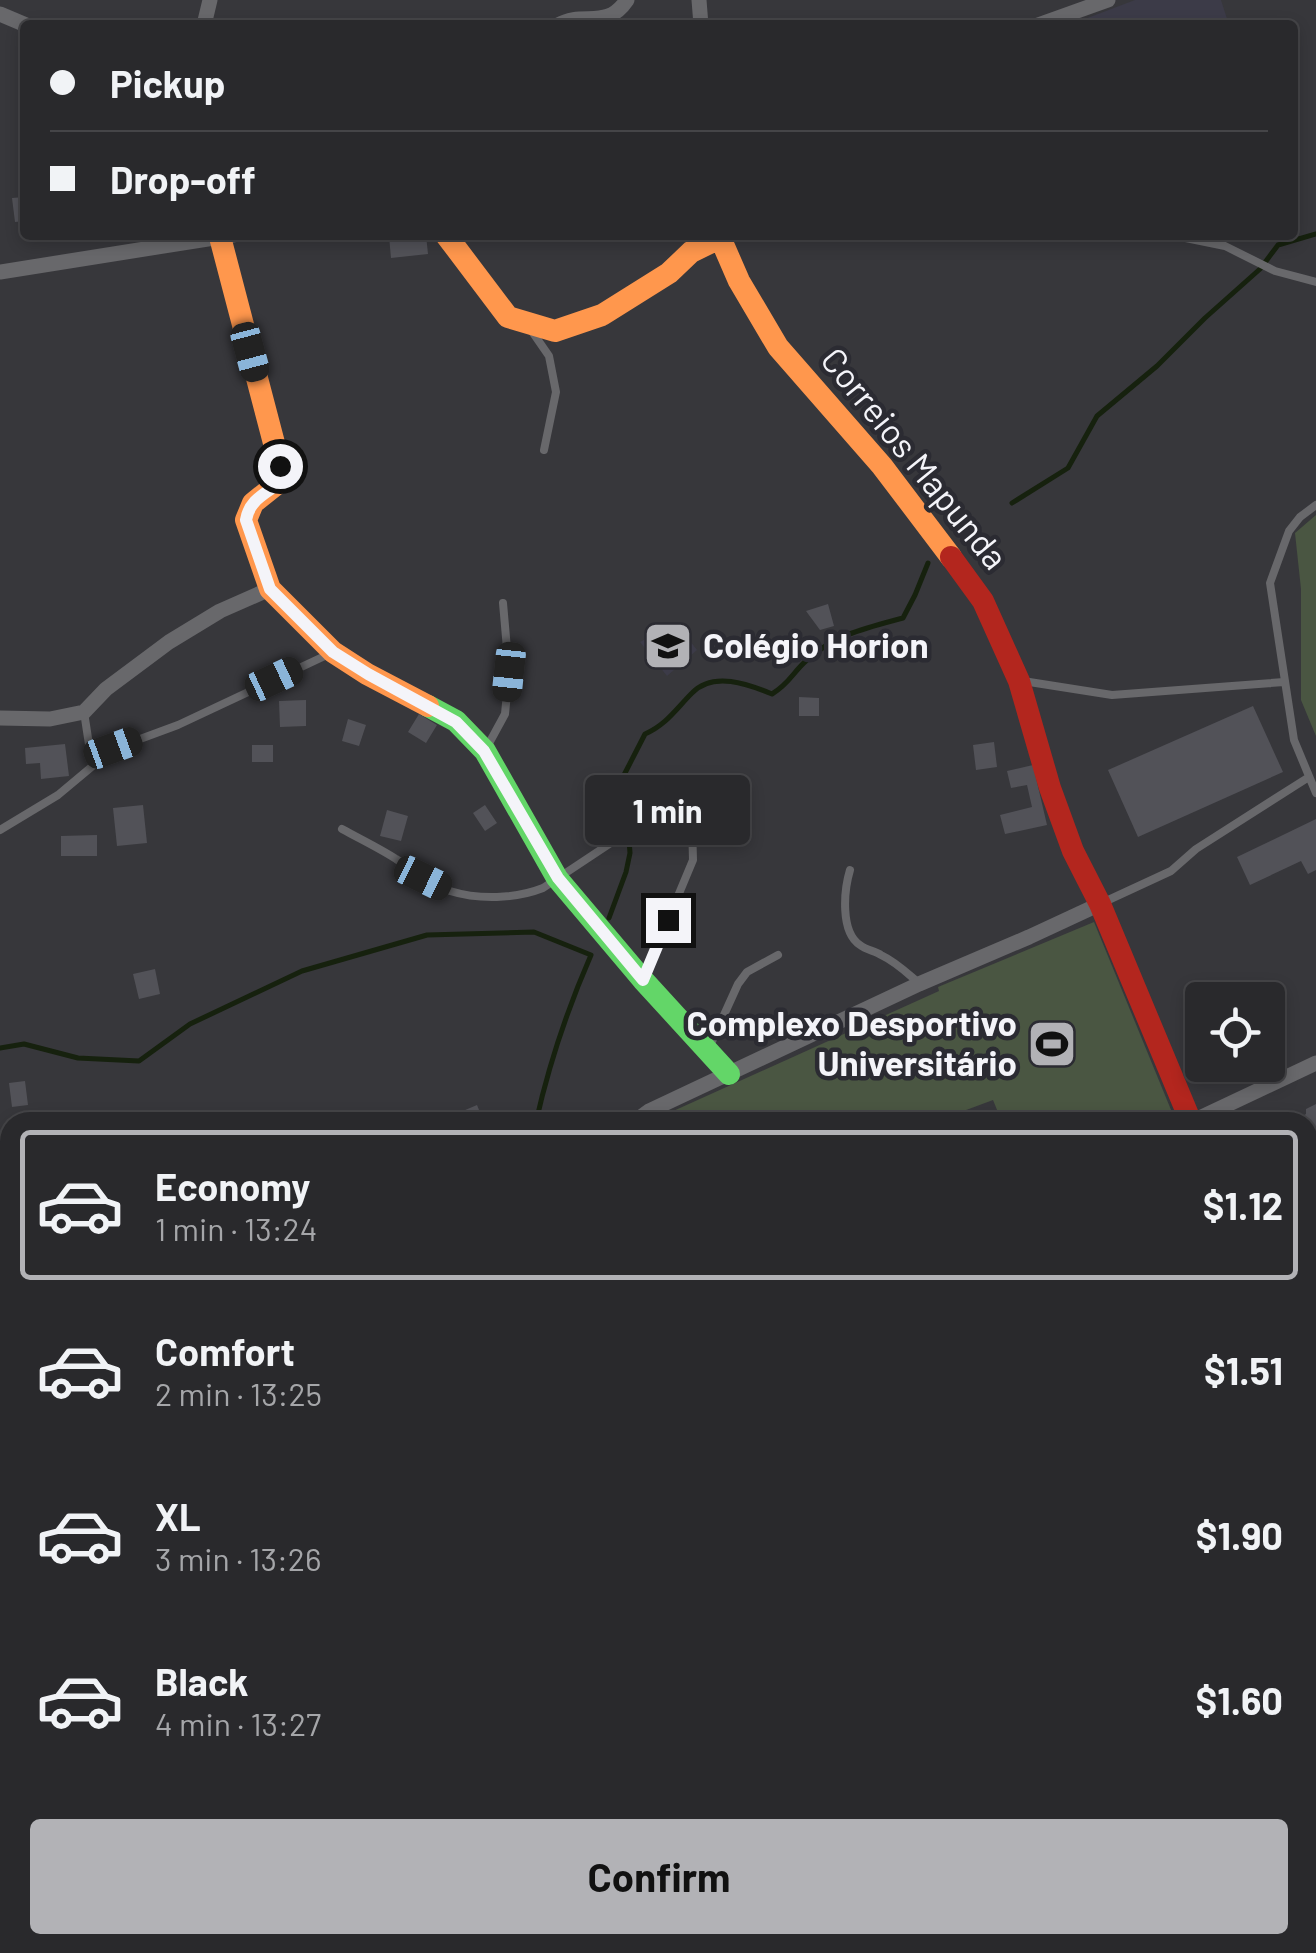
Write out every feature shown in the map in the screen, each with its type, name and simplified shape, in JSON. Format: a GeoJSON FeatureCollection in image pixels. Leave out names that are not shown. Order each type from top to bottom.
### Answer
{"type":"FeatureCollection","features":[{"type":"Feature","properties":{"kind":"street"},"geometry":{"type":"LineString","coordinates":[[569,20],[617,14],[627,0]]}},
{"type":"Feature","properties":{"kind":"street"},"geometry":{"type":"LineString","coordinates":[[1052,20],[1108,0]]}},
{"type":"Feature","properties":{"kind":"street"},"geometry":{"type":"LineString","coordinates":[[0,272],[182,240]]}},
{"type":"Feature","properties":{"kind":"street"},"geometry":{"type":"LineString","coordinates":[[228,240],[280,466],[278,484],[254,501],[246,520],[270,589],[333,652],[456,722],[484,751],[558,878],[643,980],[729,1074]]}},
{"type":"Feature","properties":{"kind":"street"},"geometry":{"type":"LineString","coordinates":[[450,240],[508,316],[555,331],[602,315],[670,273],[692,252],[714,240]]}},
{"type":"Feature","properties":{"kind":"street","name":"Correios Mapunda"},"geometry":{"type":"LineString","coordinates":[[723,240],[739,282],[778,347],[882,466],[982,601],[1019,680],[1072,851],[1100,904],[1187,1112]]}},
{"type":"Feature","properties":{"kind":"street"},"geometry":{"type":"LineString","coordinates":[[0,718],[50,719],[84,712],[106,689],[168,642],[270,589]]}},
{"type":"Feature","properties":{"kind":"street"},"geometry":{"type":"LineString","coordinates":[[648,1112],[1100,904]]}},
{"type":"Feature","properties":{"kind":"street"},"geometry":{"type":"LineString","coordinates":[[1212,1112],[1316,1063]]}},
{"type":"Feature","properties":{"kind":"lane"},"geometry":{"type":"LineString","coordinates":[[1196,240],[1225,246],[1276,271],[1316,282]]}},
{"type":"Feature","properties":{"kind":"lane"},"geometry":{"type":"LineString","coordinates":[[526,322],[549,356],[556,392],[544,450]]}},
{"type":"Feature","properties":{"kind":"lane"},"geometry":{"type":"LineString","coordinates":[[1316,505],[1290,531],[1270,583],[1294,740],[1316,792]]}},
{"type":"Feature","properties":{"kind":"lane"},"geometry":{"type":"LineString","coordinates":[[484,751],[505,714],[509,672],[503,603]]}},
{"type":"Feature","properties":{"kind":"lane"},"geometry":{"type":"LineString","coordinates":[[0,830],[58,794],[113,748],[178,725],[333,652]]}},
{"type":"Feature","properties":{"kind":"lane"},"geometry":{"type":"LineString","coordinates":[[1019,680],[1112,695],[1284,682]]}},
{"type":"Feature","properties":{"kind":"lane"},"geometry":{"type":"LineString","coordinates":[[84,712],[92,764]]}},
{"type":"Feature","properties":{"kind":"lane"},"geometry":{"type":"LineString","coordinates":[[1100,904],[1171,871],[1196,848],[1309,777]]}},
{"type":"Feature","properties":{"kind":"lane"},"geometry":{"type":"LineString","coordinates":[[342,829],[451,891],[523,896],[543,888],[659,811],[692,823],[693,860],[643,980]]}},
{"type":"Feature","properties":{"kind":"lane"},"geometry":{"type":"LineString","coordinates":[[850,870],[844,900],[854,940],[885,956],[919,984]]}},
{"type":"Feature","properties":{"kind":"lane"},"geometry":{"type":"LineString","coordinates":[[708,1050],[738,984],[747,972],[778,955]]}},
{"type":"Feature","properties":{"kind":"shaded area"},"geometry":{"type":"Polygon","coordinates":[[[1135,0],[1221,0],[1227,20],[1082,20],[1135,0]]]}},
{"type":"Feature","properties":{"kind":"shaded area","name":"Colégio Horion"},"geometry":{"type":"Polygon","coordinates":[[[676,623],[697,650],[667,676],[640,642],[676,623]]]}},
{"type":"Feature","properties":{"kind":"green space"},"geometry":{"type":"Polygon","coordinates":[[[1316,515],[1316,736],[1301,700],[1301,589],[1295,533],[1316,515]]]}},
{"type":"Feature","properties":{"kind":"green space"},"geometry":{"type":"Polygon","coordinates":[[[1094,922],[1172,1112],[998,1112],[993,1100],[961,1112],[671,1112],[939,991],[938,987],[1094,922]]]}},
{"type":"Feature","properties":{"kind":"building"},"geometry":{"type":"Polygon","coordinates":[[[20,197],[20,222],[15,222],[12,198],[20,197]]]}},
{"type":"Feature","properties":{"kind":"building"},"geometry":{"type":"Polygon","coordinates":[[[389,240],[427,240],[428,254],[391,258],[389,240]]]}},
{"type":"Feature","properties":{"kind":"building"},"geometry":{"type":"Polygon","coordinates":[[[828,604],[834,626],[820,630],[806,611],[828,604]]]}},
{"type":"Feature","properties":{"kind":"building"},"geometry":{"type":"Polygon","coordinates":[[[799,697],[819,698],[819,716],[799,716],[799,697]]]}},
{"type":"Feature","properties":{"kind":"building"},"geometry":{"type":"Polygon","coordinates":[[[306,700],[306,726],[280,727],[279,701],[306,700]]]}},
{"type":"Feature","properties":{"kind":"building"},"geometry":{"type":"Polygon","coordinates":[[[1253,706],[1283,772],[1138,837],[1108,770],[1253,706]]]}},
{"type":"Feature","properties":{"kind":"building"},"geometry":{"type":"Polygon","coordinates":[[[419,714],[437,725],[426,743],[408,732],[419,714]]]}},
{"type":"Feature","properties":{"kind":"building"},"geometry":{"type":"Polygon","coordinates":[[[348,719],[366,725],[359,746],[342,741],[348,719]]]}},
{"type":"Feature","properties":{"kind":"building"},"geometry":{"type":"Polygon","coordinates":[[[994,742],[997,767],[976,770],[973,745],[994,742]]]}},
{"type":"Feature","properties":{"kind":"building"},"geometry":{"type":"Polygon","coordinates":[[[65,744],[69,776],[41,779],[40,763],[26,764],[25,748],[65,744]]]}},
{"type":"Feature","properties":{"kind":"building"},"geometry":{"type":"Polygon","coordinates":[[[252,745],[273,745],[273,762],[252,762],[252,745]]]}},
{"type":"Feature","properties":{"kind":"building"},"geometry":{"type":"Polygon","coordinates":[[[1033,765],[1047,825],[1005,834],[1000,815],[1032,807],[1027,785],[1011,788],[1007,771],[1033,765]]]}},
{"type":"Feature","properties":{"kind":"building"},"geometry":{"type":"Polygon","coordinates":[[[143,805],[147,843],[117,846],[113,808],[143,805]]]}},
{"type":"Feature","properties":{"kind":"building"},"geometry":{"type":"Polygon","coordinates":[[[485,805],[497,823],[485,831],[473,813],[485,805]]]}},
{"type":"Feature","properties":{"kind":"building"},"geometry":{"type":"Polygon","coordinates":[[[387,810],[408,816],[401,841],[380,836],[387,810]]]}},
{"type":"Feature","properties":{"kind":"building"},"geometry":{"type":"Polygon","coordinates":[[[1316,819],[1316,870],[1308,874],[1301,861],[1250,885],[1237,857],[1316,819]]]}},
{"type":"Feature","properties":{"kind":"building"},"geometry":{"type":"Polygon","coordinates":[[[97,835],[97,856],[61,856],[61,836],[97,835]]]}},
{"type":"Feature","properties":{"kind":"building"},"geometry":{"type":"Polygon","coordinates":[[[155,969],[160,994],[139,999],[133,974],[155,969]]]}},
{"type":"Feature","properties":{"kind":"building"},"geometry":{"type":"Polygon","coordinates":[[[25,1081],[28,1105],[12,1107],[9,1083],[25,1081]]]}},
{"type":"Feature","properties":{"kind":"building"},"geometry":{"type":"Polygon","coordinates":[[[477,1105],[480,1112],[461,1112],[477,1105]]]}},
{"type":"Feature","properties":{"kind":"waterway"},"geometry":{"type":"LineString","coordinates":[[1298,239],[1316,234]]}},
{"type":"Feature","properties":{"kind":"waterway"},"geometry":{"type":"LineString","coordinates":[[1012,503],[1068,468],[1097,416],[1157,366],[1260,269],[1278,245],[1295,240]]}},
{"type":"Feature","properties":{"kind":"waterway"},"geometry":{"type":"LineString","coordinates":[[609,918],[630,853],[624,775],[645,734],[665,721],[700,686],[731,681],[772,694],[828,644],[903,618],[928,563]]}},
{"type":"Feature","properties":{"kind":"waterway"},"geometry":{"type":"LineString","coordinates":[[0,1048],[24,1044],[78,1058],[139,1061],[190,1024],[302,971],[427,935],[534,932],[591,955],[559,1037],[539,1112]]}},
{"type":"Feature","properties":{"kind":"traffic: fast"},"geometry":{"type":"LineString","coordinates":[[428,706],[456,721],[485,751],[557,878],[729,1074]]}},
{"type":"Feature","properties":{"kind":"traffic: slow"},"geometry":{"type":"LineString","coordinates":[[221,240],[280,466],[277,484],[253,503],[246,520],[270,589],[333,652],[428,706]]}},
{"type":"Feature","properties":{"kind":"traffic: slow"},"geometry":{"type":"LineString","coordinates":[[450,240],[508,317],[555,331],[602,315],[669,273],[691,252],[716,240]]}},
{"type":"Feature","properties":{"kind":"traffic: slow"},"geometry":{"type":"LineString","coordinates":[[721,240],[739,281],[778,347],[882,466],[951,557]]}},
{"type":"Feature","properties":{"kind":"traffic: jam"},"geometry":{"type":"LineString","coordinates":[[951,557],[983,601],[1019,681],[1073,851],[1100,904],[1187,1112]]}},
{"type":"Feature","properties":{"kind":"place","name":"Colégio Horion"},"geometry":{"type":"Point","coordinates":[668,646]}},
{"type":"Feature","properties":{"kind":"place","name":"Complexo Desportivo Universitário"},"geometry":{"type":"Point","coordinates":[1052,1044]}},
{"type":"Feature","properties":{"kind":"route"},"geometry":{"type":"LineString","coordinates":[[280,466],[278,484],[254,501],[246,520],[270,589],[333,652],[456,722],[484,751],[558,878],[643,980],[668,920]]}}]}
